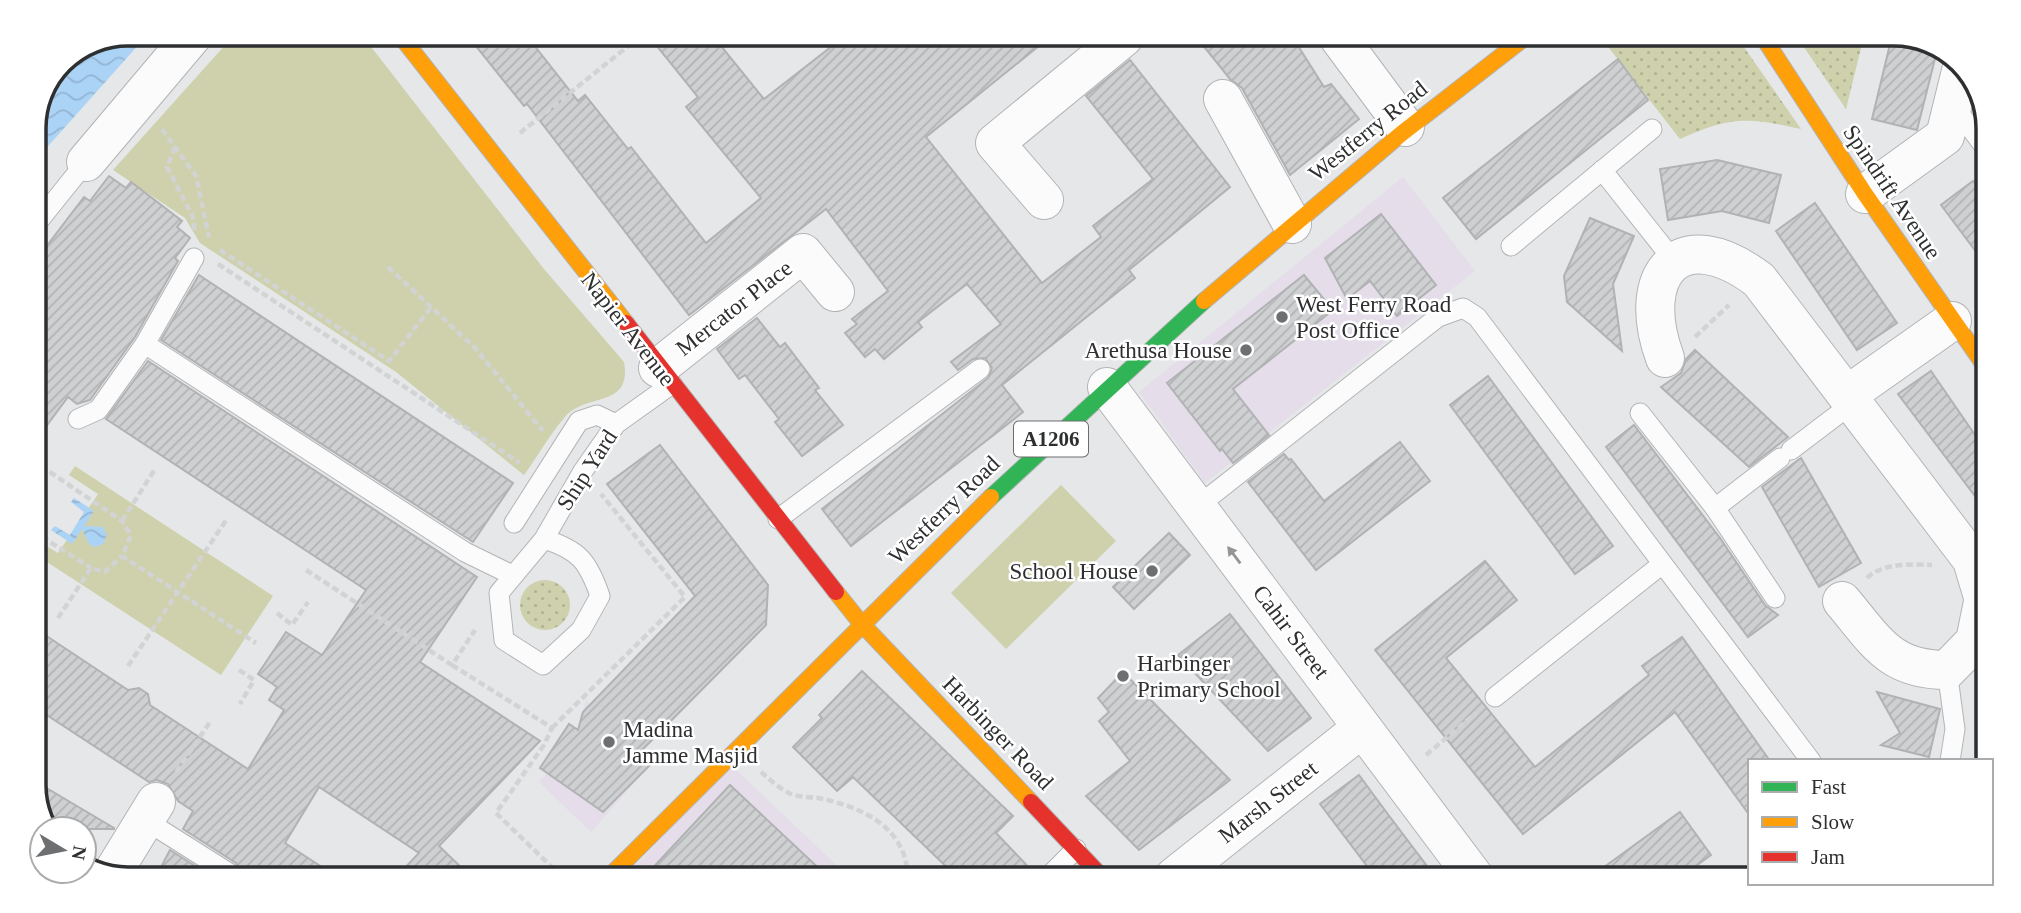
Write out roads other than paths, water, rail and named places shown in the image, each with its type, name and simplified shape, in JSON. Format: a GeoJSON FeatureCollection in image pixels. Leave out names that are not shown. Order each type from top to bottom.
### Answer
{"type":"FeatureCollection","features":[{"type":"Feature","properties":{"kind":"street"},"geometry":{"type":"LineString","coordinates":[[86,162],[185,45]]}},
{"type":"Feature","properties":{"kind":"street","name":"Napier Avenue"},"geometry":{"type":"LineString","coordinates":[[407,45],[860,622]]}},
{"type":"Feature","properties":{"kind":"street"},"geometry":{"type":"LineString","coordinates":[[1044,200],[995,143],[1114,45]]}},
{"type":"Feature","properties":{"kind":"street"},"geometry":{"type":"LineString","coordinates":[[1344,45],[1405,127]]}},
{"type":"Feature","properties":{"kind":"street","name":"Westferry Road"},"geometry":{"type":"LineString","coordinates":[[618,867],[860,622],[1107,387],[1405,127],[1515,45]]}},
{"type":"Feature","properties":{"kind":"street","name":"Spindrift Avenue"},"geometry":{"type":"LineString","coordinates":[[1768,45],[1865,194],[1975,353]]}},
{"type":"Feature","properties":{"kind":"street"},"geometry":{"type":"LineString","coordinates":[[1865,194],[1945,136],[1959,79]]}},
{"type":"Feature","properties":{"kind":"street"},"geometry":{"type":"LineString","coordinates":[[1223,99],[1292,223]]}},
{"type":"Feature","properties":{"kind":"street"},"geometry":{"type":"LineString","coordinates":[[1665,358],[1656,332],[1653,304],[1659,281],[1674,261],[1698,252],[1735,261],[1759,280],[1972,560],[1976,573]]}},
{"type":"Feature","properties":{"kind":"street","name":"Mercator Place"},"geometry":{"type":"LineString","coordinates":[[665,376],[803,253],[835,292]]}},
{"type":"Feature","properties":{"kind":"street"},"geometry":{"type":"LineString","coordinates":[[1850,399],[1952,321]]}},
{"type":"Feature","properties":{"kind":"street","name":"Cahir Street"},"geometry":{"type":"LineString","coordinates":[[1107,387],[1467,867]]}},
{"type":"Feature","properties":{"kind":"street"},"geometry":{"type":"LineString","coordinates":[[1842,601],[1891,657],[1922,670],[1947,670],[1975,641],[1976,633]]}},
{"type":"Feature","properties":{"kind":"street","name":"Harbinger Road"},"geometry":{"type":"LineString","coordinates":[[860,622],[1093,867]]}},
{"type":"Feature","properties":{"kind":"street","name":"Marsh Street"},"geometry":{"type":"LineString","coordinates":[[1187,867],[1362,727]]}},
{"type":"Feature","properties":{"kind":"street"},"geometry":{"type":"LineString","coordinates":[[117,866],[150,811]]}},
{"type":"Feature","properties":{"kind":"lane"},"geometry":{"type":"LineString","coordinates":[[1953,105],[1975,134]]}},
{"type":"Feature","properties":{"kind":"lane"},"geometry":{"type":"LineString","coordinates":[[1511,246],[1652,129]]}},
{"type":"Feature","properties":{"kind":"lane"},"geometry":{"type":"LineString","coordinates":[[46,212],[86,162]]}},
{"type":"Feature","properties":{"kind":"lane"},"geometry":{"type":"LineString","coordinates":[[1602,170],[1674,261]]}},
{"type":"Feature","properties":{"kind":"lane"},"geometry":{"type":"LineString","coordinates":[[78,419],[98,410],[145,344],[195,254]]}},
{"type":"Feature","properties":{"kind":"lane"},"geometry":{"type":"LineString","coordinates":[[1198,506],[1438,317],[1463,308],[1477,317],[1809,759]]}},
{"type":"Feature","properties":{"kind":"lane"},"geometry":{"type":"LineString","coordinates":[[145,344],[465,552],[512,575]]}},
{"type":"Feature","properties":{"kind":"lane"},"geometry":{"type":"LineString","coordinates":[[778,519],[980,369]]}},
{"type":"Feature","properties":{"kind":"lane","name":"Ship Yard"},"geometry":{"type":"LineString","coordinates":[[544,539],[575,550],[593,573],[600,596],[581,630],[543,665],[504,640],[499,593],[544,539],[583,471],[616,424],[665,376]]}},
{"type":"Feature","properties":{"kind":"lane"},"geometry":{"type":"LineString","coordinates":[[1715,508],[1850,399]]}},
{"type":"Feature","properties":{"kind":"lane"},"geometry":{"type":"LineString","coordinates":[[1640,413],[1715,508],[1775,598]]}},
{"type":"Feature","properties":{"kind":"lane"},"geometry":{"type":"LineString","coordinates":[[514,523],[579,421],[597,415],[616,424]]}},
{"type":"Feature","properties":{"kind":"lane"},"geometry":{"type":"LineString","coordinates":[[1495,697],[1661,565]]}},
{"type":"Feature","properties":{"kind":"lane"},"geometry":{"type":"LineString","coordinates":[[1947,670],[1955,729],[1950,759]]}},
{"type":"Feature","properties":{"kind":"lane"},"geometry":{"type":"LineString","coordinates":[[150,811],[221,867]]}},
{"type":"Feature","properties":{"kind":"lane"},"geometry":{"type":"LineString","coordinates":[[1058,867],[1076,849]]}},
{"type":"Feature","properties":{"kind":"water"},"geometry":{"type":"Polygon","coordinates":[[[138,45],[46,148],[48,106],[62,78],[74,66],[96,52],[112,47],[138,45]]]}},
{"type":"Feature","properties":{"kind":"water"},"geometry":{"type":"Polygon","coordinates":[[[74,498],[94,511],[84,526],[103,527],[107,535],[103,544],[95,547],[89,544],[82,529],[72,544],[51,530],[55,526],[70,535],[84,512],[71,502],[74,498]]]}},
{"type":"Feature","properties":{"kind":"place","name":"West Ferry Road Post Office"},"geometry":{"type":"Point","coordinates":[1282,317]}},
{"type":"Feature","properties":{"kind":"place","name":"Arethusa House"},"geometry":{"type":"Point","coordinates":[1246,350]}},
{"type":"Feature","properties":{"kind":"place","name":"School House"},"geometry":{"type":"Point","coordinates":[1152,571]}},
{"type":"Feature","properties":{"kind":"place","name":"Harbinger Primary School"},"geometry":{"type":"Point","coordinates":[1123,676]}},
{"type":"Feature","properties":{"kind":"place","name":"Madina Jamme Masjid"},"geometry":{"type":"Point","coordinates":[609,742]}}]}
